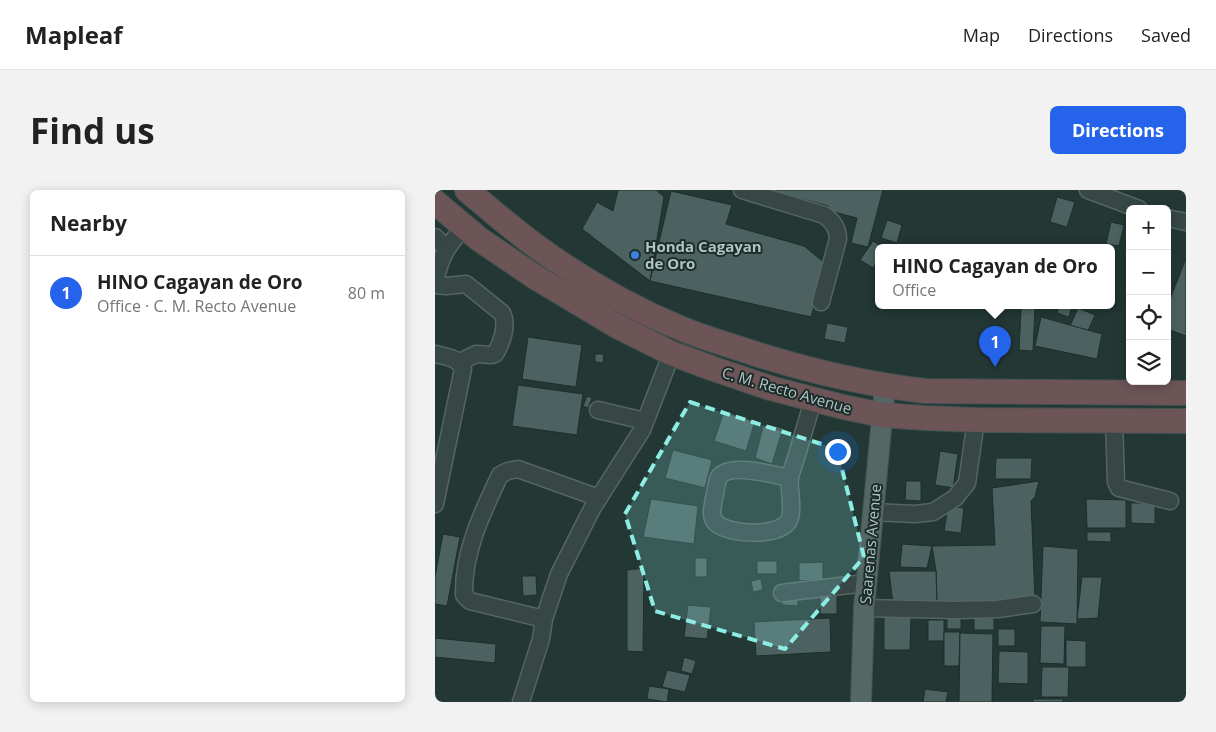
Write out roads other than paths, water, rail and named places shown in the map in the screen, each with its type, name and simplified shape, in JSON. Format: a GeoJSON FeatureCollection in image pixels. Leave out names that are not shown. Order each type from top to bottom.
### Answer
{"type":"FeatureCollection","features":[{"type":"Feature","properties":{"kind":"highway","name":"C. M. Recto Avenue"},"geometry":{"type":"LineString","coordinates":[[467,190],[509,226],[547,254],[591,282],[646,313],[681,329],[778,361],[850,380],[885,387],[926,391],[1186,394]]}},
{"type":"Feature","properties":{"kind":"highway","name":"C. M. Recto Avenue"},"geometry":{"type":"LineString","coordinates":[[435,202],[479,239],[535,277],[617,326],[671,353],[714,369],[813,400],[881,414],[976,420],[1186,420]]}},
{"type":"Feature","properties":{"kind":"main road","name":"Saarenas Avenue"},"geometry":{"type":"LineString","coordinates":[[861,702],[864,608],[885,387]]}},
{"type":"Feature","properties":{"kind":"street"},"geometry":{"type":"LineString","coordinates":[[742,190],[824,215],[835,226],[838,231],[838,239],[821,302]]}},
{"type":"Feature","properties":{"kind":"street"},"geometry":{"type":"LineString","coordinates":[[1088,190],[1128,205]]}},
{"type":"Feature","properties":{"kind":"street"},"geometry":{"type":"LineString","coordinates":[[1171,219],[1186,222]]}},
{"type":"Feature","properties":{"kind":"street"},"geometry":{"type":"LineString","coordinates":[[460,362],[476,354],[495,354],[505,326],[502,313],[465,284],[446,286],[435,283],[441,242],[464,227]]}},
{"type":"Feature","properties":{"kind":"street"},"geometry":{"type":"LineString","coordinates":[[521,702],[541,639],[544,618],[559,574],[599,498],[636,441],[681,329]]}},
{"type":"Feature","properties":{"kind":"street"},"geometry":{"type":"LineString","coordinates":[[435,354],[460,362],[463,369],[435,504]]}},
{"type":"Feature","properties":{"kind":"street"},"geometry":{"type":"LineString","coordinates":[[790,478],[737,469],[725,472],[718,478],[712,513],[714,522],[721,527],[731,530],[752,533],[766,532],[783,526],[788,522],[790,516],[790,478],[813,400]]}},
{"type":"Feature","properties":{"kind":"street"},"geometry":{"type":"LineString","coordinates":[[598,410],[645,421]]}},
{"type":"Feature","properties":{"kind":"street"},"geometry":{"type":"LineString","coordinates":[[872,512],[915,514],[933,512],[955,498],[967,484],[976,420]]}},
{"type":"Feature","properties":{"kind":"street"},"geometry":{"type":"LineString","coordinates":[[1114,421],[1115,482],[1119,488],[1170,501]]}},
{"type":"Feature","properties":{"kind":"street"},"geometry":{"type":"LineString","coordinates":[[544,618],[470,601],[464,595],[464,579],[475,528],[500,475],[508,471],[518,469],[599,498]]}},
{"type":"Feature","properties":{"kind":"street"},"geometry":{"type":"LineString","coordinates":[[781,592],[866,583]]}},
{"type":"Feature","properties":{"kind":"street"},"geometry":{"type":"LineString","coordinates":[[864,608],[998,610],[1033,604]]}},
{"type":"Feature","properties":{"kind":"place","name":"Honda Cagayan de Oro"},"geometry":{"type":"Point","coordinates":[635,255]}},
{"type":"Feature","properties":{"kind":"place","name":"HINO Cagayan de Oro"},"geometry":{"type":"Point","coordinates":[995,367]}}]}
